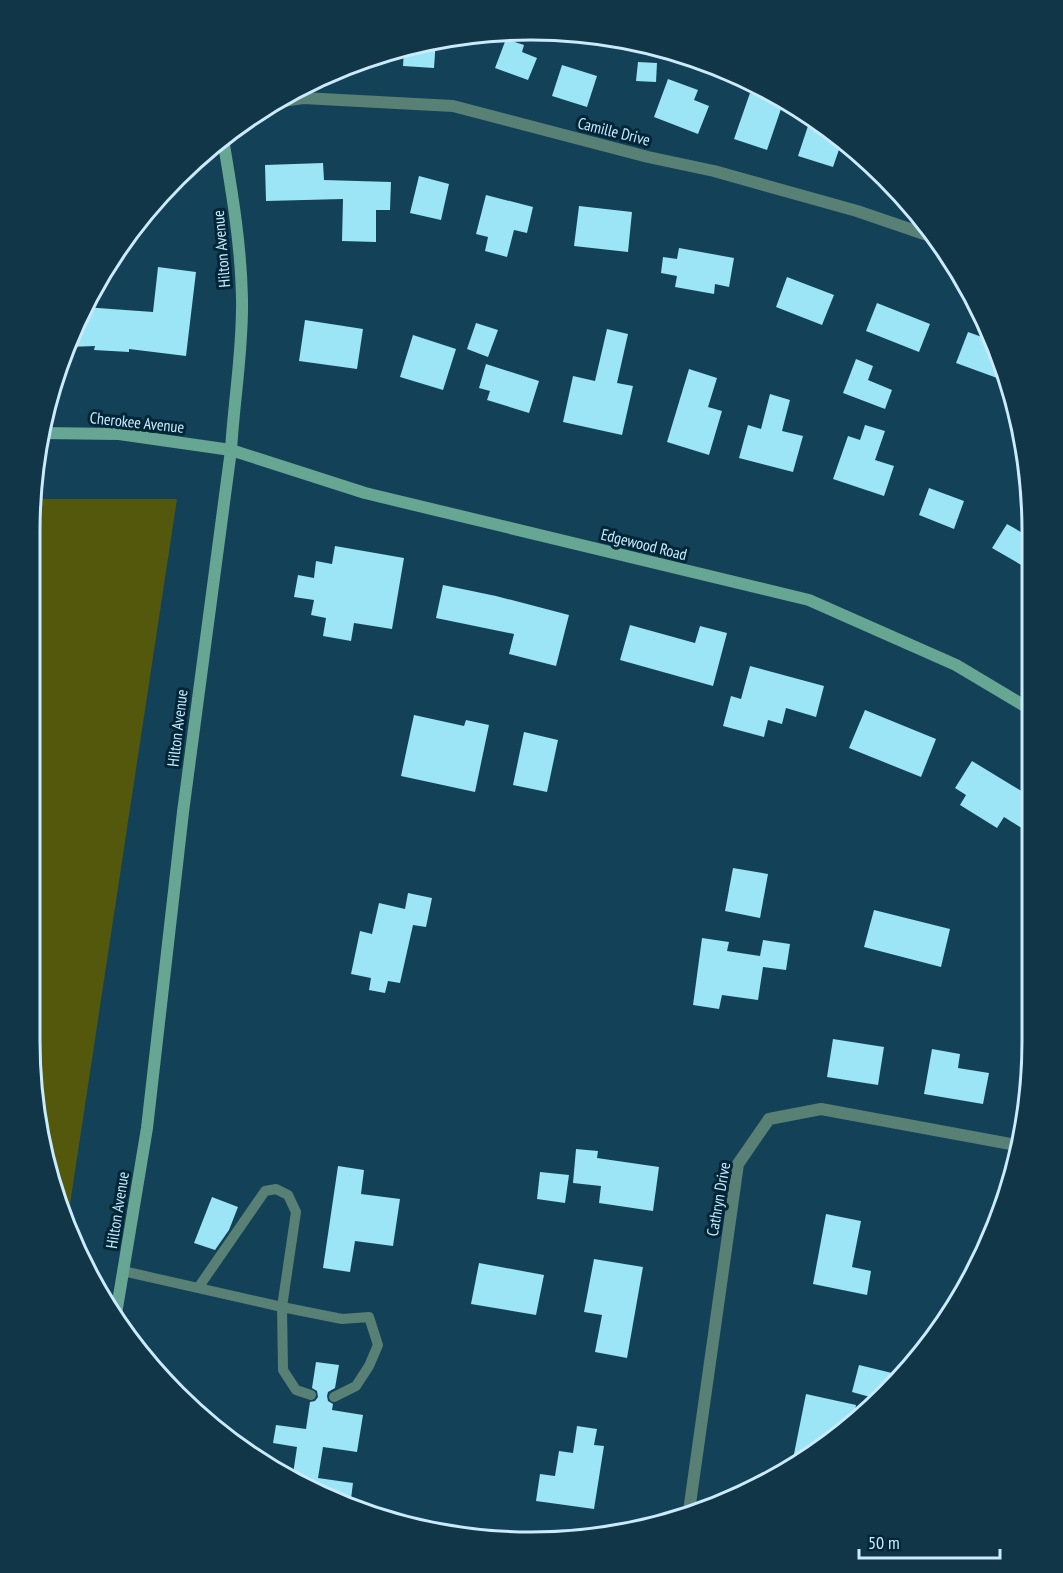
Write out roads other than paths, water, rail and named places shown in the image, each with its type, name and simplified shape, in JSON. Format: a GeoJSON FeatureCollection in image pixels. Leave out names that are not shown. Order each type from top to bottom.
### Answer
{"type":"FeatureCollection","features":[{"type":"Feature","properties":{"kind":"street","name":"Camille Drive"},"geometry":{"type":"LineString","coordinates":[[300,98],[453,106],[648,157],[725,174],[921,233]]}},
{"type":"Feature","properties":{"kind":"street","name":"Hilton Avenue"},"geometry":{"type":"LineString","coordinates":[[117,1305],[147,1128],[184,800],[241,359],[242,298],[236,220],[225,149]]}},
{"type":"Feature","properties":{"kind":"street","name":"Cherokee Avenue"},"geometry":{"type":"LineString","coordinates":[[51,433],[118,434],[231,450]]}},
{"type":"Feature","properties":{"kind":"street","name":"Edgewood Road"},"geometry":{"type":"LineString","coordinates":[[231,450],[365,493],[809,600],[956,665],[1022,704]]}},
{"type":"Feature","properties":{"kind":"street","name":"Cathryn Drive"},"geometry":{"type":"LineString","coordinates":[[690,1506],[738,1164],[770,1119],[821,1109],[1011,1144]]}},
{"type":"Feature","properties":{"kind":"lane"},"geometry":{"type":"LineString","coordinates":[[198,1288],[265,1191],[276,1189],[288,1195],[296,1212],[282,1308],[283,1370],[296,1390],[311,1395]]}},
{"type":"Feature","properties":{"kind":"lane"},"geometry":{"type":"LineString","coordinates":[[123,1271],[282,1308],[342,1319],[369,1317],[378,1345],[369,1366],[356,1386],[334,1397]]}}]}
